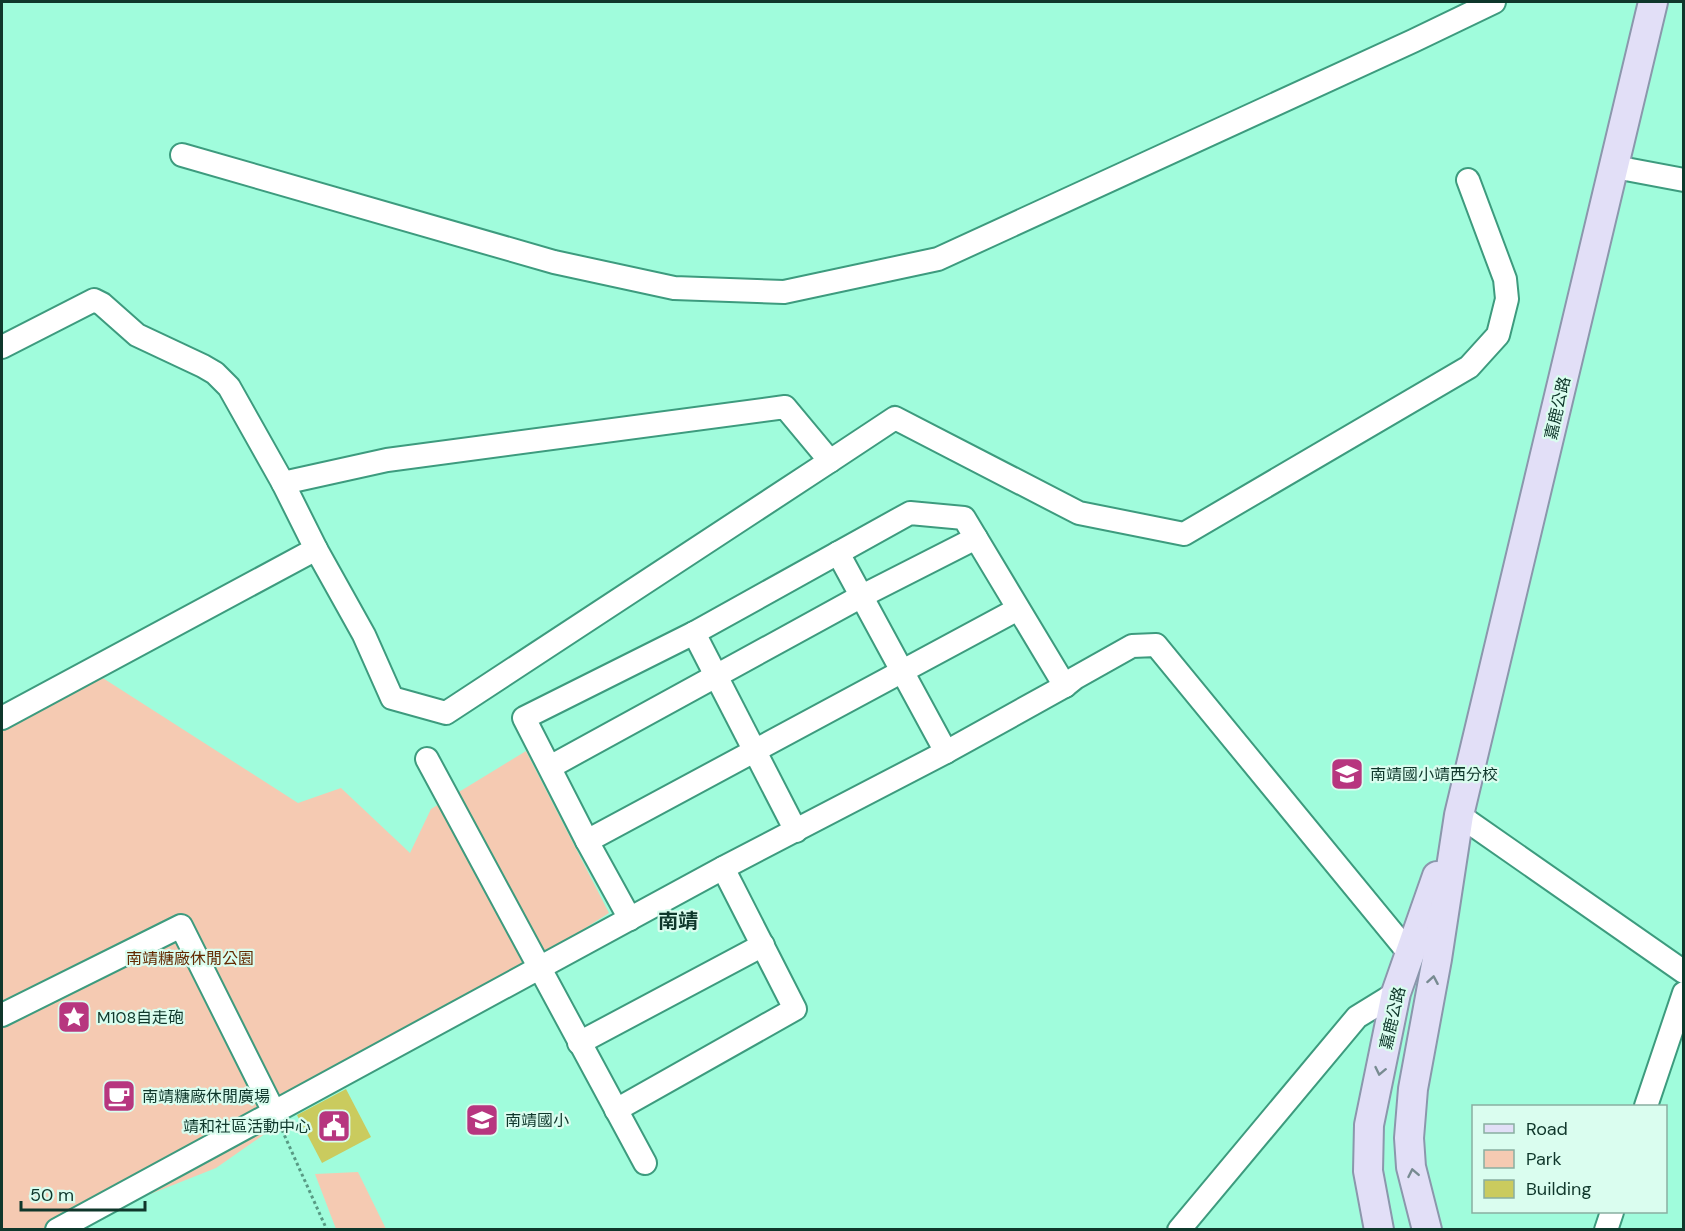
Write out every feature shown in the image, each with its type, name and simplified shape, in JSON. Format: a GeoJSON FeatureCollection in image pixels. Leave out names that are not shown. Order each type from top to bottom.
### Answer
{"type":"FeatureCollection","features":[{"type":"Feature","properties":{"kind":"main road","name":"嘉鹿公路"},"geometry":{"type":"LineString","coordinates":[[1427,1230],[1411,1167],[1410,1128],[1413,1089],[1437,959],[1459,815],[1653,2]]}},
{"type":"Feature","properties":{"kind":"main road","name":"嘉鹿公路"},"geometry":{"type":"LineString","coordinates":[[1378,1230],[1368,1171],[1369,1125],[1396,993],[1459,815]]}},
{"type":"Feature","properties":{"kind":"lane"},"geometry":{"type":"LineString","coordinates":[[182,155],[554,262],[674,288],[784,292],[938,259],[1494,2]]}},
{"type":"Feature","properties":{"kind":"lane"},"geometry":{"type":"LineString","coordinates":[[1615,167],[1683,180]]}},
{"type":"Feature","properties":{"kind":"lane"},"geometry":{"type":"LineString","coordinates":[[2,347],[94,300],[102,304],[137,335],[215,373],[228,387],[283,483],[316,549],[364,635],[392,698],[446,713],[895,418],[1079,513],[1184,534],[1469,367],[1498,335],[1507,299],[1505,279],[1468,180]]}},
{"type":"Feature","properties":{"kind":"lane"},"geometry":{"type":"LineString","coordinates":[[283,483],[387,460],[785,407],[830,461]]}},
{"type":"Feature","properties":{"kind":"lane"},"geometry":{"type":"LineString","coordinates":[[630,919],[524,718],[694,633],[910,513],[964,518],[1065,686]]}},
{"type":"Feature","properties":{"kind":"lane"},"geometry":{"type":"LineString","coordinates":[[550,767],[860,597],[976,537]]}},
{"type":"Feature","properties":{"kind":"lane"},"geometry":{"type":"LineString","coordinates":[[2,718],[316,549]]}},
{"type":"Feature","properties":{"kind":"lane"},"geometry":{"type":"LineString","coordinates":[[838,553],[946,752]]}},
{"type":"Feature","properties":{"kind":"lane"},"geometry":{"type":"LineString","coordinates":[[587,841],[1018,609]]}},
{"type":"Feature","properties":{"kind":"lane"},"geometry":{"type":"LineString","coordinates":[[694,633],[796,831]]}},
{"type":"Feature","properties":{"kind":"lane"},"geometry":{"type":"LineString","coordinates":[[57,1230],[723,868],[946,752],[1132,646],[1156,645],[1409,953]]}},
{"type":"Feature","properties":{"kind":"lane"},"geometry":{"type":"LineString","coordinates":[[427,759],[538,969],[645,1163]]}},
{"type":"Feature","properties":{"kind":"lane"},"geometry":{"type":"LineString","coordinates":[[1459,815],[1683,972]]}},
{"type":"Feature","properties":{"kind":"lane"},"geometry":{"type":"LineString","coordinates":[[616,1110],[795,1009],[723,868]]}},
{"type":"Feature","properties":{"kind":"lane"},"geometry":{"type":"LineString","coordinates":[[2,1016],[181,926],[274,1112]]}},
{"type":"Feature","properties":{"kind":"lane"},"geometry":{"type":"LineString","coordinates":[[579,1043],[763,945]]}},
{"type":"Feature","properties":{"kind":"lane"},"geometry":{"type":"LineString","coordinates":[[1179,1230],[1357,1017],[1396,993]]}},
{"type":"Feature","properties":{"kind":"lane"},"geometry":{"type":"LineString","coordinates":[[1647,1105],[1683,993]]}},
{"type":"Feature","properties":{"kind":"lane"},"geometry":{"type":"LineString","coordinates":[[1606,1230],[1612,1213]]}},
{"type":"Feature","properties":{"kind":"path"},"geometry":{"type":"LineString","coordinates":[[274,1112],[327,1230]]}},
{"type":"Feature","properties":{"kind":"green space","name":"南靖糖廠休閒公園"},"geometry":{"type":"Polygon","coordinates":[[[95,673],[298,803],[341,788],[410,853],[431,809],[526,751],[609,913],[299,1110],[216,1168],[62,1229],[2,1230],[2,723],[95,673]]]}},
{"type":"Feature","properties":{"kind":"green space"},"geometry":{"type":"Polygon","coordinates":[[[358,1172],[386,1229],[336,1229],[315,1174],[358,1172]]]}},
{"type":"Feature","properties":{"kind":"building","name":"靖和社區活動中心"},"geometry":{"type":"Polygon","coordinates":[[[346,1089],[371,1137],[322,1163],[297,1115],[346,1089]]]}},
{"type":"Feature","properties":{"kind":"place","name":"南靖國小靖西分校"},"geometry":{"type":"Point","coordinates":[1347,774]}},
{"type":"Feature","properties":{"kind":"place","name":"M108自走砲"},"geometry":{"type":"Point","coordinates":[74,1017]}},
{"type":"Feature","properties":{"kind":"place","name":"南靖糖廠休閒廣場"},"geometry":{"type":"Point","coordinates":[119,1096]}},
{"type":"Feature","properties":{"kind":"place","name":"南靖國小"},"geometry":{"type":"Point","coordinates":[482,1120]}},
{"type":"Feature","properties":{"kind":"place","name":"靖和社區活動中心"},"geometry":{"type":"Point","coordinates":[334,1126]}},
{"type":"Feature","properties":{"kind":"district","name":"南靖"},"geometry":{"type":"Point","coordinates":[678,921]}}]}
